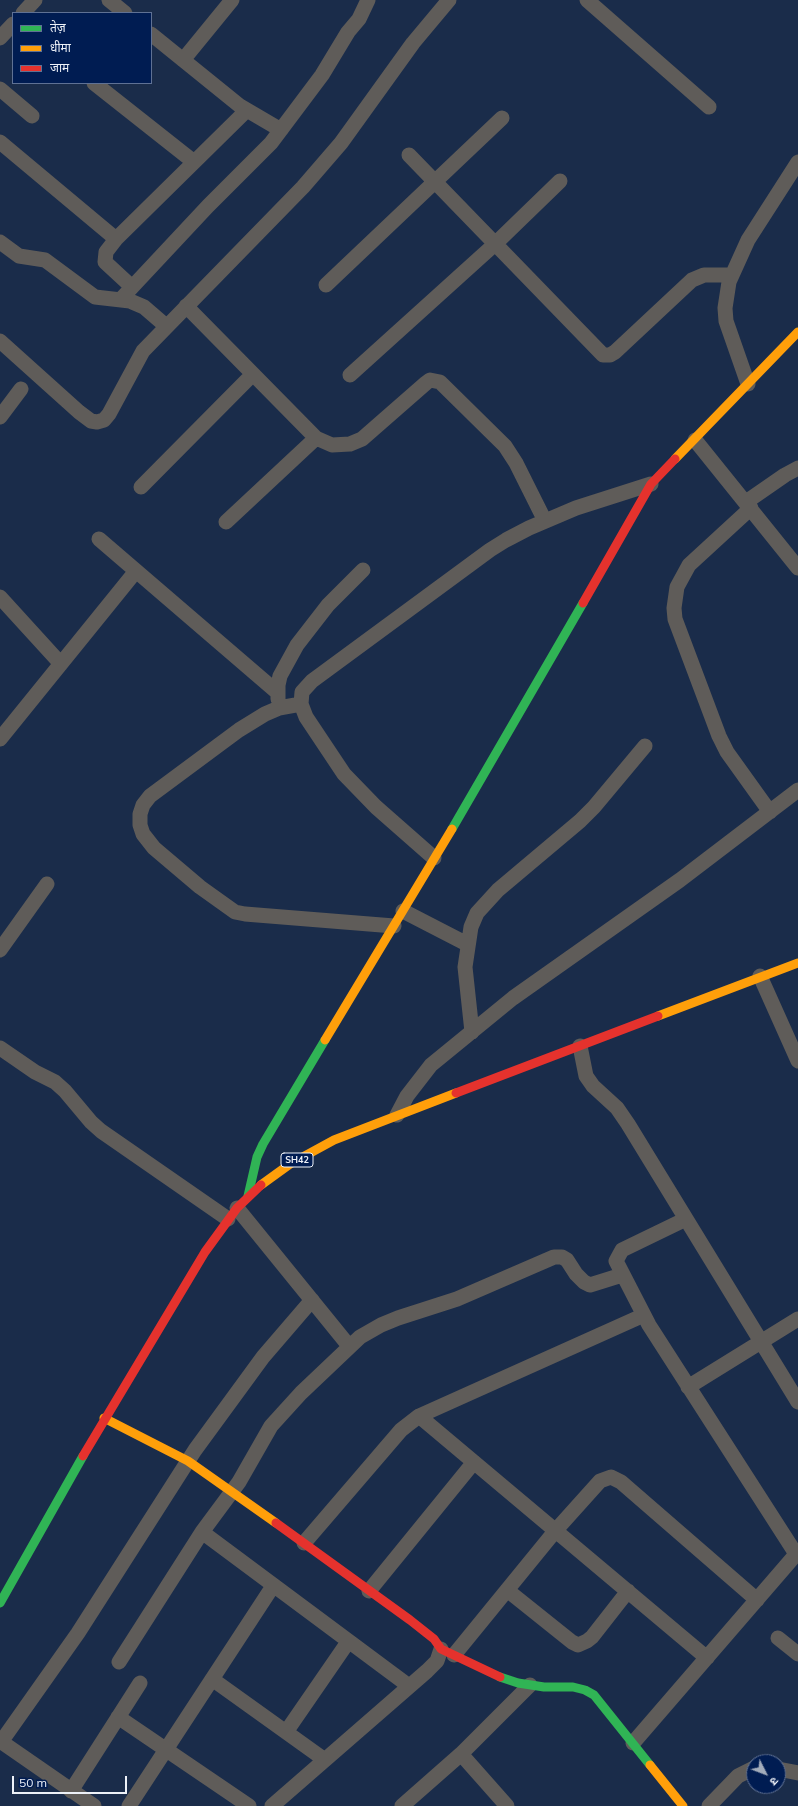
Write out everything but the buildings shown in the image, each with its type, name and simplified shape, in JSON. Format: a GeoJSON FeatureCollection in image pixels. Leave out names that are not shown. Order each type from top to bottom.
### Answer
{"type":"FeatureCollection","features":[{"type":"Feature","properties":{"kind":"street"},"geometry":{"type":"LineString","coordinates":[[24,12],[35,0]]}},
{"type":"Feature","properties":{"kind":"street"},"geometry":{"type":"LineString","coordinates":[[109,0],[124,12]]}},
{"type":"Feature","properties":{"kind":"street"},"geometry":{"type":"LineString","coordinates":[[184,60],[232,0]]}},
{"type":"Feature","properties":{"kind":"street"},"geometry":{"type":"LineString","coordinates":[[121,300],[281,130],[322,75],[348,32],[359,19],[368,0]]}},
{"type":"Feature","properties":{"kind":"street"},"geometry":{"type":"LineString","coordinates":[[0,341],[90,421],[97,422],[104,420],[110,414],[143,351],[303,187],[360,118],[413,43],[449,0]]}},
{"type":"Feature","properties":{"kind":"street"},"geometry":{"type":"LineString","coordinates":[[587,0],[710,107]]}},
{"type":"Feature","properties":{"kind":"street"},"geometry":{"type":"LineString","coordinates":[[0,38],[12,25]]}},
{"type":"Feature","properties":{"kind":"street"},"geometry":{"type":"LineString","coordinates":[[152,35],[246,110],[281,130]]}},
{"type":"Feature","properties":{"kind":"street"},"geometry":{"type":"LineString","coordinates":[[95,84],[194,162]]}},
{"type":"Feature","properties":{"kind":"street"},"geometry":{"type":"LineString","coordinates":[[0,89],[32,116]]}},
{"type":"Feature","properties":{"kind":"street"},"geometry":{"type":"LineString","coordinates":[[132,287],[105,262],[106,252],[116,239],[246,110]]}},
{"type":"Feature","properties":{"kind":"street"},"geometry":{"type":"LineString","coordinates":[[326,285],[502,118]]}},
{"type":"Feature","properties":{"kind":"street"},"geometry":{"type":"LineString","coordinates":[[0,142],[116,239]]}},
{"type":"Feature","properties":{"kind":"street"},"geometry":{"type":"LineString","coordinates":[[409,155],[603,355],[610,356],[615,352],[692,280],[704,275],[732,275]]}},
{"type":"Feature","properties":{"kind":"street"},"geometry":{"type":"LineString","coordinates":[[748,384],[726,321],[727,295],[732,275],[748,240],[798,162]]}},
{"type":"Feature","properties":{"kind":"street"},"geometry":{"type":"LineString","coordinates":[[350,375],[495,244],[560,181]]}},
{"type":"Feature","properties":{"kind":"street"},"geometry":{"type":"LineString","coordinates":[[0,242],[19,256],[45,260],[52,264],[95,297],[130,301],[144,307],[166,326]]}},
{"type":"Feature","properties":{"kind":"street"},"geometry":{"type":"LineString","coordinates":[[186,306],[316,438],[332,445],[342,446],[356,442],[426,383],[430,380],[435,380],[448,389],[505,446],[545,521]]}},
{"type":"Feature","properties":{"kind":"street"},"geometry":{"type":"LineString","coordinates":[[248,1196],[257,1156],[263,1144],[434,858],[651,484],[798,332]]}},
{"type":"Feature","properties":{"kind":"street"},"geometry":{"type":"LineString","coordinates":[[141,488],[254,374]]}},
{"type":"Feature","properties":{"kind":"street"},"geometry":{"type":"LineString","coordinates":[[0,417],[21,389]]}},
{"type":"Feature","properties":{"kind":"street"},"geometry":{"type":"LineString","coordinates":[[226,522],[316,438]]}},
{"type":"Feature","properties":{"kind":"street"},"geometry":{"type":"LineString","coordinates":[[695,440],[798,568]]}},
{"type":"Feature","properties":{"kind":"street"},"geometry":{"type":"LineString","coordinates":[[770,812],[727,752],[719,736],[675,619],[674,608],[677,586],[689,565],[748,505],[785,475],[798,468]]}},
{"type":"Feature","properties":{"kind":"street"},"geometry":{"type":"LineString","coordinates":[[434,858],[376,807],[344,774],[306,716],[300,704],[302,692],[312,681],[490,550],[529,528],[576,508],[651,484]]}},
{"type":"Feature","properties":{"kind":"street"},"geometry":{"type":"LineString","coordinates":[[99,539],[277,692]]}},
{"type":"Feature","properties":{"kind":"street"},"geometry":{"type":"LineString","coordinates":[[280,708],[277,692],[280,676],[297,645],[328,605],[363,570]]}},
{"type":"Feature","properties":{"kind":"street"},"geometry":{"type":"LineString","coordinates":[[0,739],[136,571]]}},
{"type":"Feature","properties":{"kind":"street"},"geometry":{"type":"LineString","coordinates":[[0,597],[61,664]]}},
{"type":"Feature","properties":{"kind":"street"},"geometry":{"type":"LineString","coordinates":[[300,704],[280,708],[265,714],[239,730],[150,796],[143,805],[140,814],[140,825],[143,834],[154,848],[194,882],[219,902],[235,912],[394,926]]}},
{"type":"Feature","properties":{"kind":"street"},"geometry":{"type":"LineString","coordinates":[[472,1032],[465,967],[467,944],[471,927],[484,904],[580,821],[594,807],[645,746]]}},
{"type":"Feature","properties":{"kind":"street"},"geometry":{"type":"LineString","coordinates":[[397,1115],[407,1096],[431,1065],[513,998],[680,880],[798,790]]}},
{"type":"Feature","properties":{"kind":"street"},"geometry":{"type":"LineString","coordinates":[[0,950],[47,884]]}},
{"type":"Feature","properties":{"kind":"street"},"geometry":{"type":"LineString","coordinates":[[403,910],[467,944]]}},
{"type":"Feature","properties":{"kind":"street","name":"SH42"},"geometry":{"type":"LineString","coordinates":[[0,1603],[104,1418],[201,1259],[233,1213],[248,1196],[263,1183],[290,1164],[334,1140],[760,976],[798,963]]}},
{"type":"Feature","properties":{"kind":"street"},"geometry":{"type":"LineString","coordinates":[[760,976],[798,1061]]}},
{"type":"Feature","properties":{"kind":"street"},"geometry":{"type":"LineString","coordinates":[[580,1046],[586,1076],[593,1086],[617,1108],[624,1118],[798,1402]]}},
{"type":"Feature","properties":{"kind":"street"},"geometry":{"type":"LineString","coordinates":[[0,1048],[60,1087],[101,1131],[233,1213],[312,1300],[349,1346]]}},
{"type":"Feature","properties":{"kind":"street"},"geometry":{"type":"LineString","coordinates":[[633,1743],[797,1553],[688,1387],[644,1315],[616,1261],[622,1250],[686,1219]]}},
{"type":"Feature","properties":{"kind":"street"},"geometry":{"type":"LineString","coordinates":[[119,1662],[202,1532],[232,1491],[271,1426],[301,1393],[349,1346],[381,1325],[457,1299],[554,1257],[562,1257],[567,1260],[576,1274],[584,1282],[590,1284],[622,1275]]}},
{"type":"Feature","properties":{"kind":"street"},"geometry":{"type":"LineString","coordinates":[[94,1806],[0,1742],[78,1633],[188,1462],[263,1357],[312,1300]]}},
{"type":"Feature","properties":{"kind":"street"},"geometry":{"type":"LineString","coordinates":[[304,1543],[396,1436],[419,1416],[644,1315]]}},
{"type":"Feature","properties":{"kind":"street"},"geometry":{"type":"LineString","coordinates":[[688,1387],[798,1319]]}},
{"type":"Feature","properties":{"kind":"street"},"geometry":{"type":"LineString","coordinates":[[419,1416],[707,1658]]}},
{"type":"Feature","properties":{"kind":"street"},"geometry":{"type":"LineString","coordinates":[[104,1418],[188,1462],[232,1491],[370,1591],[434,1639],[448,1652],[503,1678],[530,1685],[585,1690],[594,1695],[683,1806]]}},
{"type":"Feature","properties":{"kind":"street"},"geometry":{"type":"LineString","coordinates":[[370,1591],[474,1462]]}},
{"type":"Feature","properties":{"kind":"street"},"geometry":{"type":"LineString","coordinates":[[272,1806],[448,1652],[507,1590],[556,1530],[600,1481],[606,1478],[615,1478],[757,1600]]}},
{"type":"Feature","properties":{"kind":"street"},"geometry":{"type":"LineString","coordinates":[[202,1532],[409,1686]]}},
{"type":"Feature","properties":{"kind":"street"},"geometry":{"type":"LineString","coordinates":[[129,1806],[273,1586]]}},
{"type":"Feature","properties":{"kind":"street"},"geometry":{"type":"LineString","coordinates":[[507,1590],[572,1642],[578,1644],[582,1644],[592,1637],[628,1591]]}},
{"type":"Feature","properties":{"kind":"street"},"geometry":{"type":"LineString","coordinates":[[778,1638],[798,1654]]}},
{"type":"Feature","properties":{"kind":"street"},"geometry":{"type":"LineString","coordinates":[[286,1732],[348,1642]]}},
{"type":"Feature","properties":{"kind":"street"},"geometry":{"type":"LineString","coordinates":[[212,1679],[325,1760]]}},
{"type":"Feature","properties":{"kind":"street"},"geometry":{"type":"LineString","coordinates":[[72,1791],[140,1682]]}},
{"type":"Feature","properties":{"kind":"street"},"geometry":{"type":"LineString","coordinates":[[402,1806],[461,1754],[530,1685]]}},
{"type":"Feature","properties":{"kind":"street"},"geometry":{"type":"LineString","coordinates":[[118,1717],[249,1806]]}},
{"type":"Feature","properties":{"kind":"street"},"geometry":{"type":"LineString","coordinates":[[461,1754],[507,1806]]}},
{"type":"Feature","properties":{"kind":"street"},"geometry":{"type":"LineString","coordinates":[[786,1771],[798,1773]]}},
{"type":"Feature","properties":{"kind":"street"},"geometry":{"type":"LineString","coordinates":[[709,1806],[738,1776],[746,1772]]}},
{"type":"Feature","properties":{"kind":"traffic: fast"},"geometry":{"type":"LineString","coordinates":[[452,829],[583,603]]}},
{"type":"Feature","properties":{"kind":"traffic: fast"},"geometry":{"type":"LineString","coordinates":[[248,1196],[257,1157],[263,1144],[325,1040]]}},
{"type":"Feature","properties":{"kind":"traffic: fast"},"geometry":{"type":"LineString","coordinates":[[0,1603],[83,1456]]}},
{"type":"Feature","properties":{"kind":"traffic: fast"},"geometry":{"type":"LineString","coordinates":[[500,1677],[518,1683],[544,1687],[573,1687],[585,1690],[594,1695],[650,1765]]}},
{"type":"Feature","properties":{"kind":"traffic: slow"},"geometry":{"type":"LineString","coordinates":[[675,459],[798,332]]}},
{"type":"Feature","properties":{"kind":"traffic: slow"},"geometry":{"type":"LineString","coordinates":[[325,1040],[452,829]]}},
{"type":"Feature","properties":{"kind":"traffic: slow"},"geometry":{"type":"LineString","coordinates":[[658,1016],[798,963]]}},
{"type":"Feature","properties":{"kind":"traffic: slow"},"geometry":{"type":"LineString","coordinates":[[261,1185],[290,1164],[334,1140],[456,1093]]}},
{"type":"Feature","properties":{"kind":"traffic: slow"},"geometry":{"type":"LineString","coordinates":[[104,1418],[188,1461],[276,1523]]}},
{"type":"Feature","properties":{"kind":"traffic: slow"},"geometry":{"type":"LineString","coordinates":[[650,1765],[683,1806]]}},
{"type":"Feature","properties":{"kind":"traffic: jam"},"geometry":{"type":"LineString","coordinates":[[583,603],[651,484],[675,459]]}},
{"type":"Feature","properties":{"kind":"traffic: jam"},"geometry":{"type":"LineString","coordinates":[[456,1093],[658,1016]]}},
{"type":"Feature","properties":{"kind":"traffic: jam"},"geometry":{"type":"LineString","coordinates":[[83,1456],[205,1252],[237,1208],[261,1185]]}},
{"type":"Feature","properties":{"kind":"traffic: jam"},"geometry":{"type":"LineString","coordinates":[[276,1523],[410,1620],[434,1639],[441,1649],[500,1677]]}}]}
